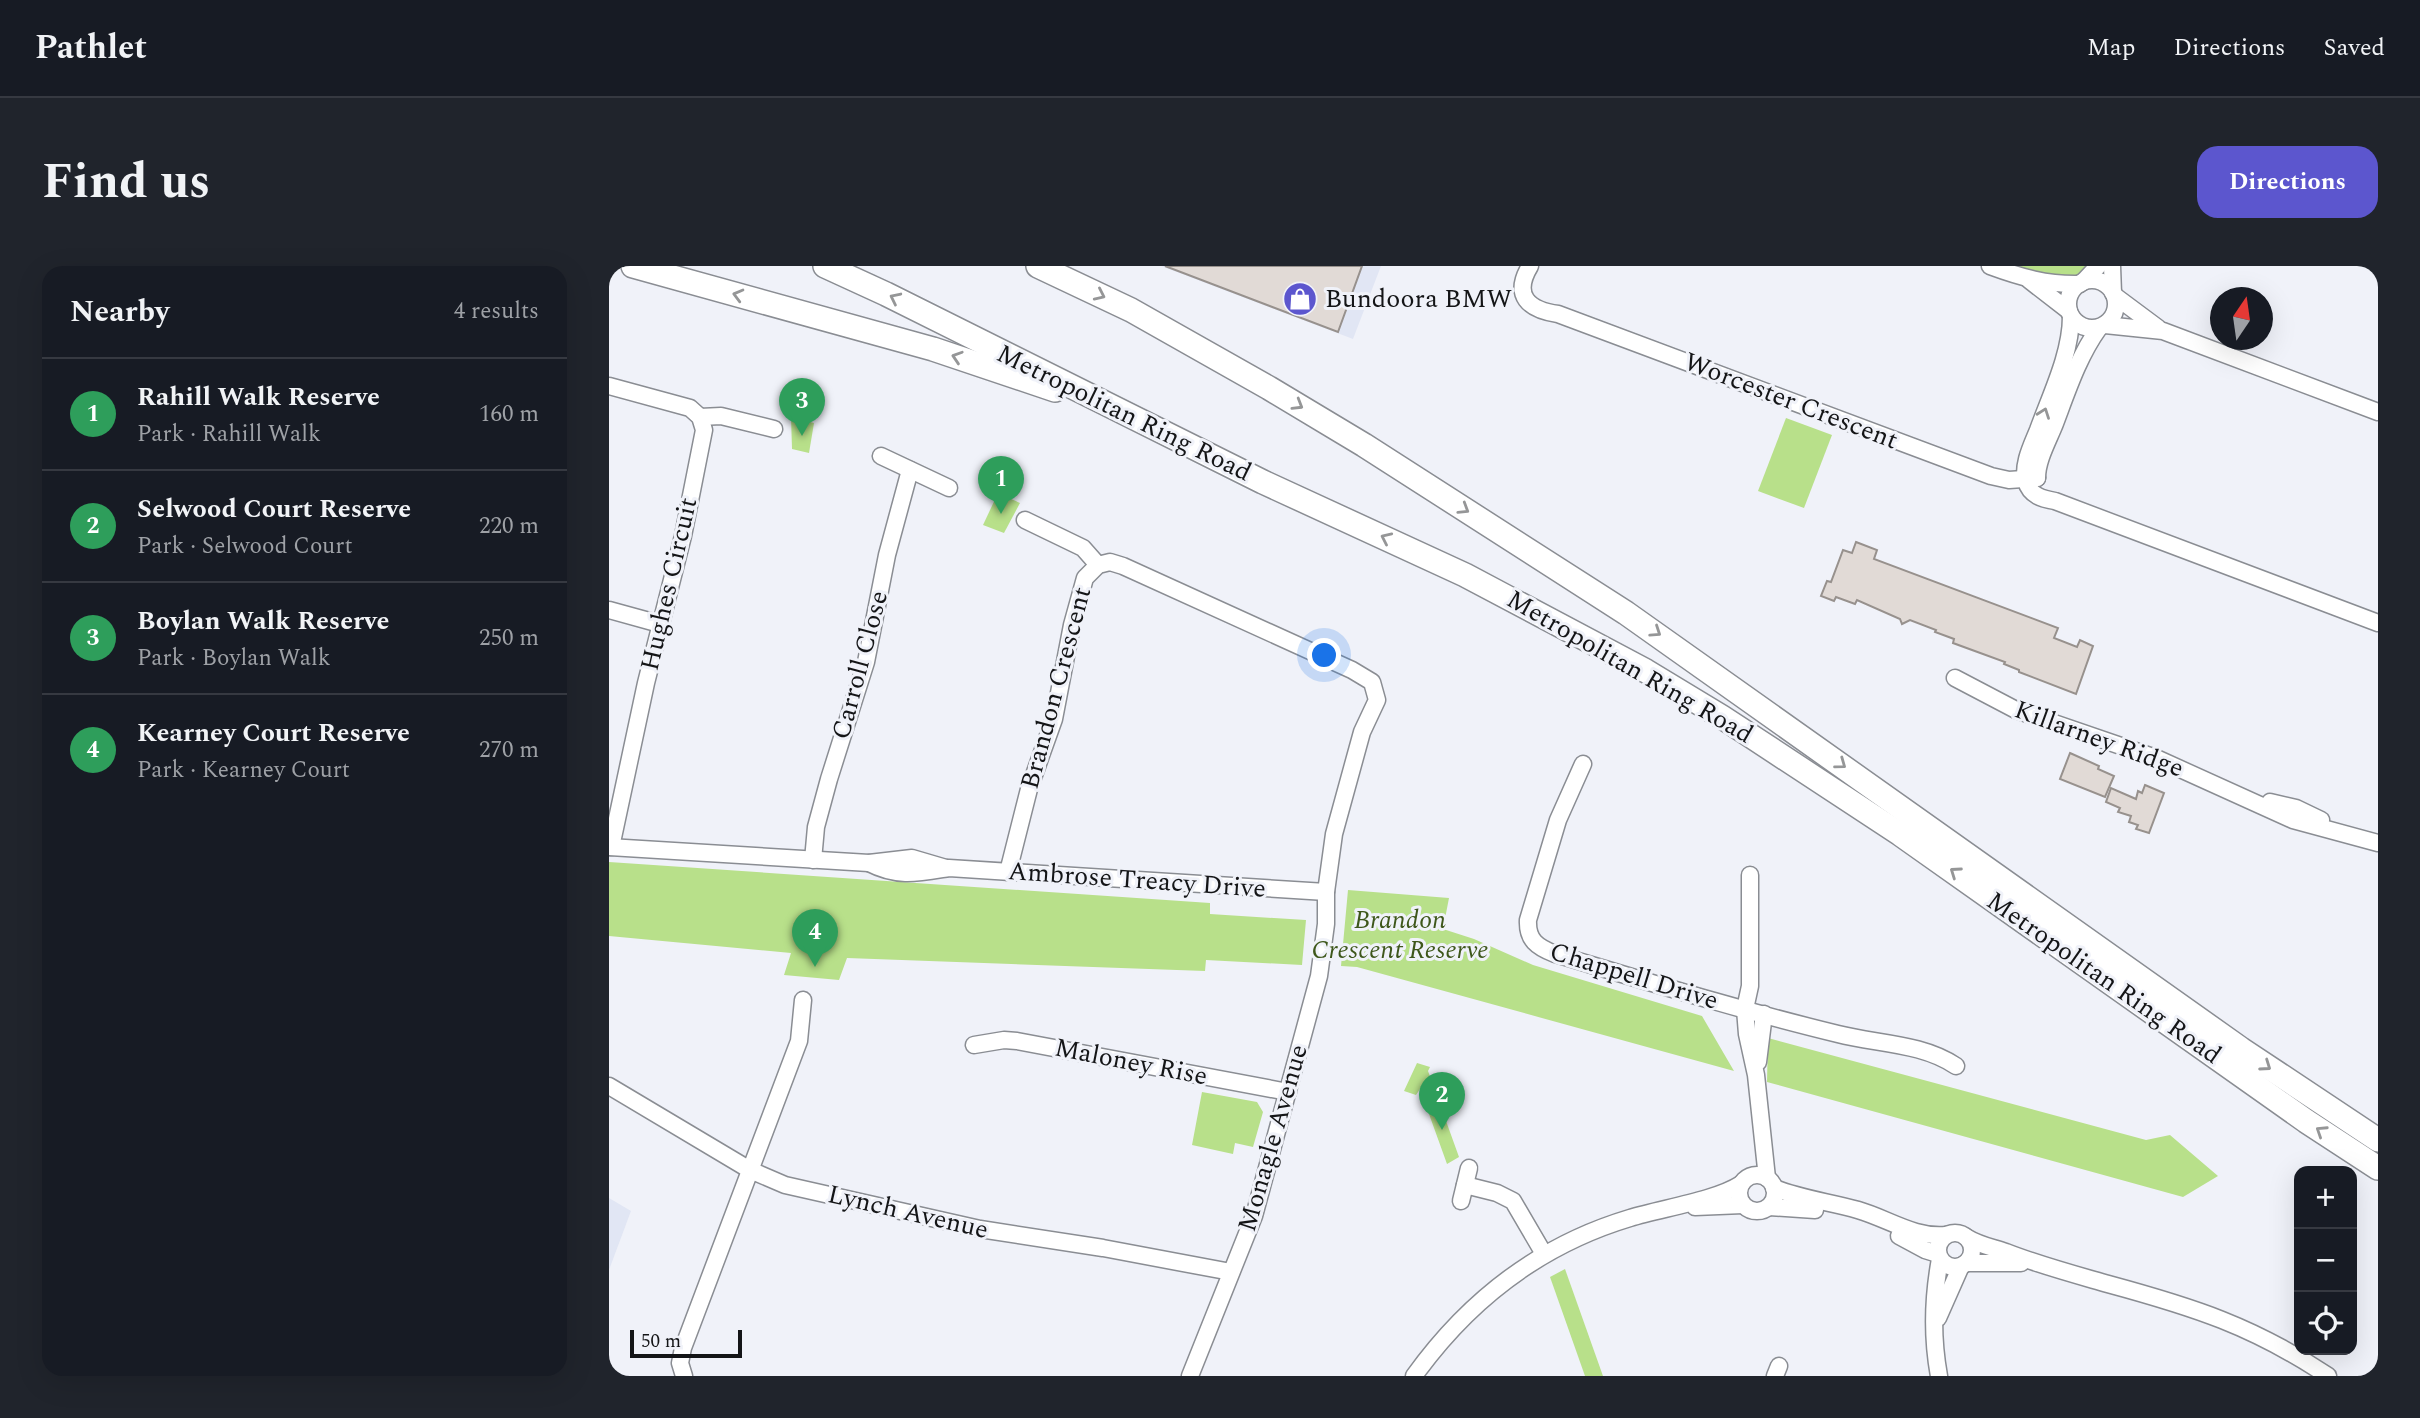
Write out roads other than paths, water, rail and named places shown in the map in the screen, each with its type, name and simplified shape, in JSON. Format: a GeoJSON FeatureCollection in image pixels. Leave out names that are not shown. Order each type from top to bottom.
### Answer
{"type":"FeatureCollection","features":[{"type":"Feature","properties":{"kind":"highway"},"geometry":{"type":"LineString","coordinates":[[633,266],[933,349],[1030,383],[1115,408]]}},
{"type":"Feature","properties":{"kind":"highway","name":"Metropolitan Ring Road"},"geometry":{"type":"LineString","coordinates":[[825,266],[1263,482],[1476,580],[1598,644],[1684,694],[1900,834],[2306,1121],[2378,1168]]}},
{"type":"Feature","properties":{"kind":"highway","name":"Metropolitan Ring Road"},"geometry":{"type":"LineString","coordinates":[[1038,266],[1131,310],[1279,394],[1616,606],[1728,682],[2241,1049],[2378,1140]]}},
{"type":"Feature","properties":{"kind":"street","name":"Worcester Crescent"},"geometry":{"type":"LineString","coordinates":[[1531,266],[1535,294],[1558,314],[1980,473],[2002,479],[2032,478]]}},
{"type":"Feature","properties":{"kind":"street"},"geometry":{"type":"LineString","coordinates":[[1990,266],[2028,280],[2061,284],[2097,281],[2109,287],[2114,294],[2163,331]]}},
{"type":"Feature","properties":{"kind":"street"},"geometry":{"type":"LineString","coordinates":[[2098,266],[2069,298],[2069,337],[2028,457],[2032,478],[2055,501],[2378,623]]}},
{"type":"Feature","properties":{"kind":"street"},"geometry":{"type":"LineString","coordinates":[[2032,478],[2071,379],[2088,345],[2116,309],[2112,266]]}},
{"type":"Feature","properties":{"kind":"street"},"geometry":{"type":"LineString","coordinates":[[2028,280],[2070,313],[2080,325],[2093,329],[2102,326],[2163,331],[2378,412]]}},
{"type":"Feature","properties":{"kind":"street"},"geometry":{"type":"LineString","coordinates":[[609,386],[683,405],[700,417],[721,416],[774,429]]}},
{"type":"Feature","properties":{"kind":"street","name":"Hughes Circuit"},"geometry":{"type":"LineString","coordinates":[[610,847],[660,624],[683,536],[703,436],[700,417]]}},
{"type":"Feature","properties":{"kind":"street"},"geometry":{"type":"LineString","coordinates":[[881,456],[949,488]]}},
{"type":"Feature","properties":{"kind":"street","name":"Carroll Close"},"geometry":{"type":"LineString","coordinates":[[813,860],[813,843],[819,815],[866,662],[887,555],[910,470]]}},
{"type":"Feature","properties":{"kind":"street"},"geometry":{"type":"LineString","coordinates":[[1025,520],[1083,548],[1098,565]]}},
{"type":"Feature","properties":{"kind":"street","name":"Brandon Crescent"},"geometry":{"type":"LineString","coordinates":[[1008,872],[1029,789],[1054,719],[1081,590],[1088,573],[1098,565],[1110,562],[1353,670],[1371,682],[1377,694],[1376,704],[1359,740],[1334,834],[1326,892]]}},
{"type":"Feature","properties":{"kind":"street"},"geometry":{"type":"LineString","coordinates":[[609,610],[660,624]]}},
{"type":"Feature","properties":{"kind":"street","name":"Killarney Ridge"},"geometry":{"type":"LineString","coordinates":[[1955,678],[2025,714],[2157,758],[2293,820],[2378,843]]}},
{"type":"Feature","properties":{"kind":"street","name":"Chappell Drive"},"geometry":{"type":"LineString","coordinates":[[1583,764],[1558,820],[1528,920],[1528,935],[1535,944],[1555,954],[1745,1009],[1850,1037],[1936,1054],[1956,1066]]}},
{"type":"Feature","properties":{"kind":"street","name":"Ambrose Treacy Drive"},"geometry":{"type":"LineString","coordinates":[[610,847],[869,863],[912,858],[949,869],[1326,892]]}},
{"type":"Feature","properties":{"kind":"street"},"geometry":{"type":"LineString","coordinates":[[1745,1009],[1750,986],[1750,876]]}},
{"type":"Feature","properties":{"kind":"street","name":"Monagle Avenue"},"geometry":{"type":"LineString","coordinates":[[1190,1376],[1258,1205],[1319,976],[1326,924],[1326,892]]}},
{"type":"Feature","properties":{"kind":"street"},"geometry":{"type":"LineString","coordinates":[[684,1376],[680,1363],[683,1348],[799,1041],[803,1000]]}},
{"type":"Feature","properties":{"kind":"street","name":"Chappell Drive"},"geometry":{"type":"LineString","coordinates":[[1745,1009],[1771,1183]]}},
{"type":"Feature","properties":{"kind":"street","name":"Chappell Drive"},"geometry":{"type":"LineString","coordinates":[[1756,1074],[1764,1014]]}},
{"type":"Feature","properties":{"kind":"street","name":"Maloney Rise"},"geometry":{"type":"LineString","coordinates":[[974,1045],[996,1040],[1017,1041],[1288,1092]]}},
{"type":"Feature","properties":{"kind":"street","name":"Lynch Avenue"},"geometry":{"type":"LineString","coordinates":[[609,1086],[750,1170],[785,1185],[980,1229],[1231,1272]]}},
{"type":"Feature","properties":{"kind":"street","name":"Chappell Drive"},"geometry":{"type":"LineString","coordinates":[[1744,1180],[1752,1166],[1760,1122]]}},
{"type":"Feature","properties":{"kind":"street"},"geometry":{"type":"LineString","coordinates":[[1469,1168],[1463,1193],[1497,1192],[1513,1201],[1544,1254]]}},
{"type":"Feature","properties":{"kind":"street"},"geometry":{"type":"LineString","coordinates":[[1414,1376],[1444,1336],[1472,1309],[1504,1281],[1544,1254],[1607,1226],[1721,1194],[1758,1175],[1794,1196],[1862,1211],[1924,1236],[1957,1232],[1981,1245],[2038,1265],[2186,1305],[2273,1342],[2328,1376]]}},
{"type":"Feature","properties":{"kind":"street"},"geometry":{"type":"LineString","coordinates":[[1743,1205],[1739,1195],[1744,1180]]}},
{"type":"Feature","properties":{"kind":"street"},"geometry":{"type":"LineString","coordinates":[[1769,1207],[1774,1198],[1771,1183]]}},
{"type":"Feature","properties":{"kind":"street"},"geometry":{"type":"LineString","coordinates":[[1675,1207],[1743,1205],[1754,1211],[1769,1207],[1805,1209],[1840,1215],[1879,1227],[1939,1256],[1950,1266],[2004,1262],[2038,1265]]}},
{"type":"Feature","properties":{"kind":"street"},"geometry":{"type":"LineString","coordinates":[[1939,1376],[1935,1327],[1939,1243],[1946,1235]]}},
{"type":"Feature","properties":{"kind":"street"},"geometry":{"type":"LineString","coordinates":[[1935,1327],[1964,1264],[1970,1258],[1972,1246],[1966,1237]]}},
{"type":"Feature","properties":{"kind":"place","name":"Bundoora BMW"},"geometry":{"type":"Point","coordinates":[1300,299]}},
{"type":"Feature","properties":{"kind":"place","name":"Boylan Walk Reserve"},"geometry":{"type":"Point","coordinates":[802,436]}},
{"type":"Feature","properties":{"kind":"place","name":"Rahill Walk Reserve"},"geometry":{"type":"Point","coordinates":[1001,514]}},
{"type":"Feature","properties":{"kind":"place","name":"Kearney Court Reserve"},"geometry":{"type":"Point","coordinates":[815,967]}},
{"type":"Feature","properties":{"kind":"place","name":"Selwood Court Reserve"},"geometry":{"type":"Point","coordinates":[1442,1130]}},
{"type":"Feature","properties":{"kind":"park label","name":"Brandon Crescent Reserve"},"geometry":{"type":"Point","coordinates":[1400,935]}}]}
